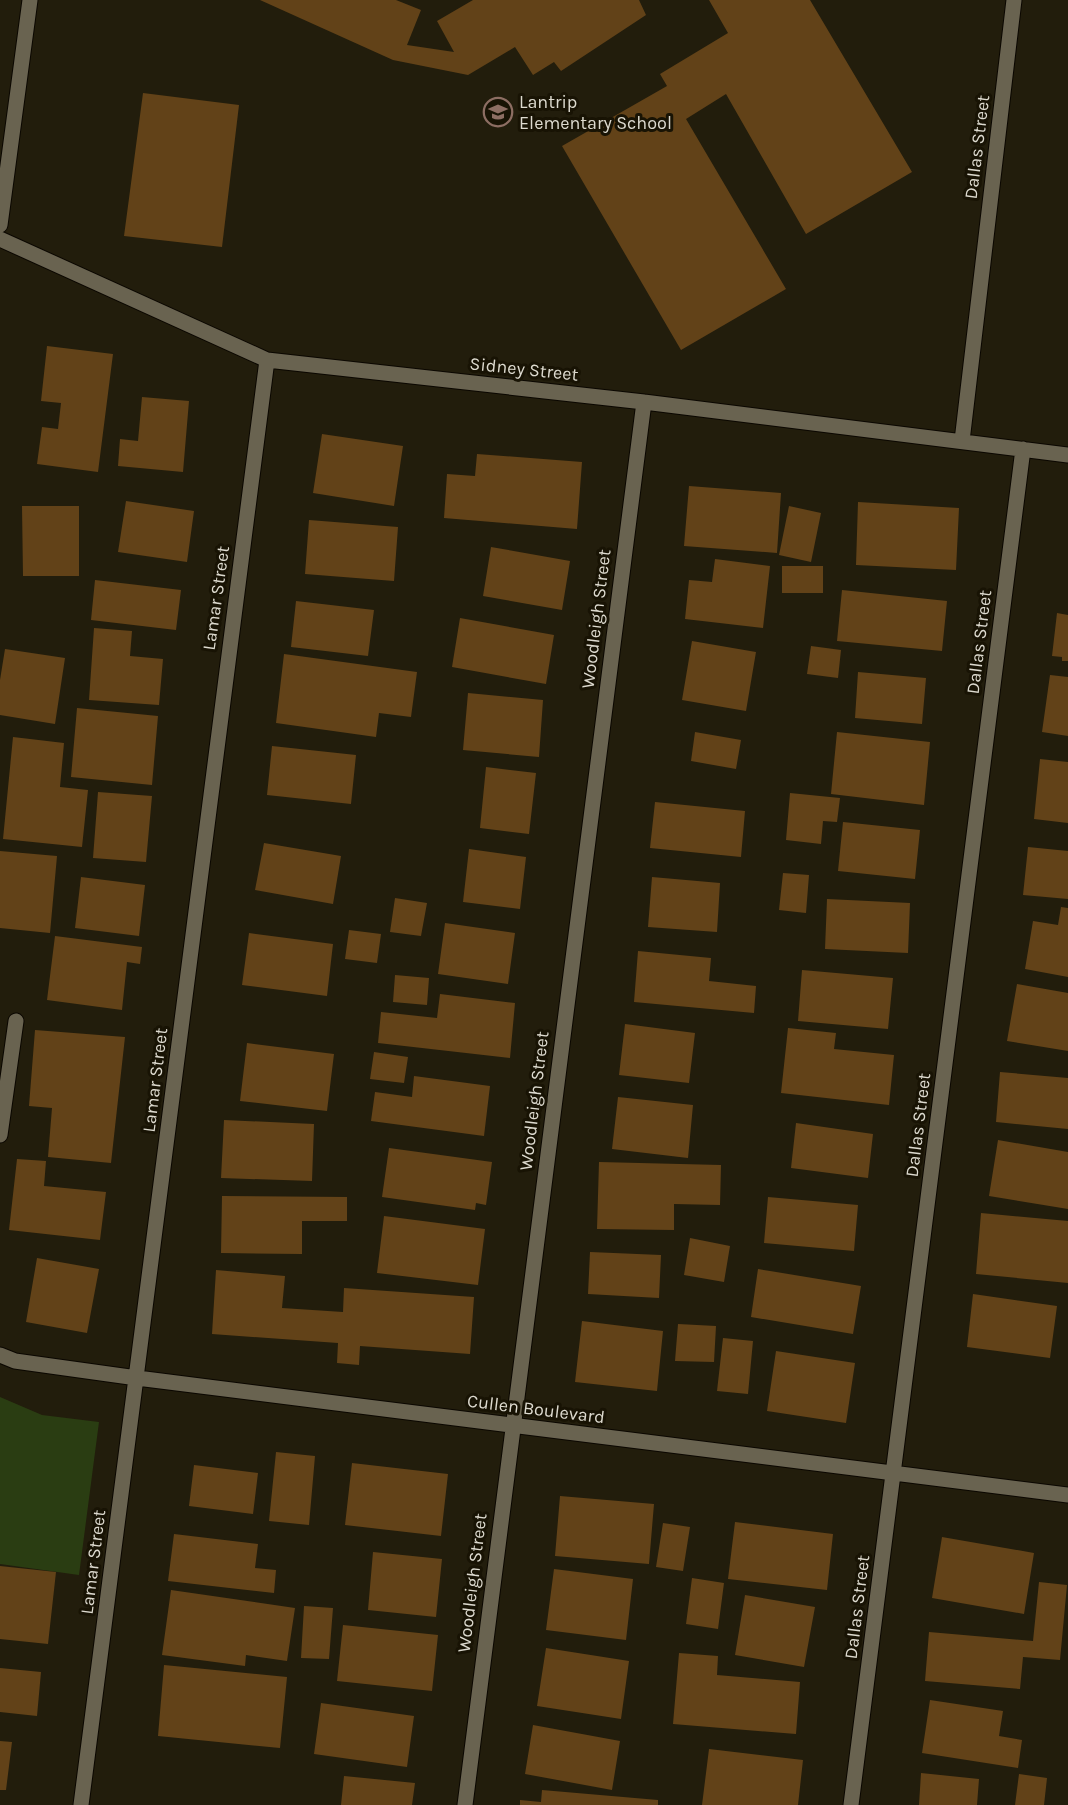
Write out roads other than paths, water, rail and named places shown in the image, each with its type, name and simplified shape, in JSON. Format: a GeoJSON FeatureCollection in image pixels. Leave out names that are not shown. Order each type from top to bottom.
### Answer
{"type":"FeatureCollection","features":[{"type":"Feature","properties":{"kind":"street"},"geometry":{"type":"LineString","coordinates":[[0,225],[30,0]]}},
{"type":"Feature","properties":{"kind":"street","name":"Dallas Street"},"geometry":{"type":"LineString","coordinates":[[962,441],[1014,0]]}},
{"type":"Feature","properties":{"kind":"street","name":"Sidney Street"},"geometry":{"type":"LineString","coordinates":[[0,239],[267,360],[644,402],[1068,455]]}},
{"type":"Feature","properties":{"kind":"street","name":"Lamar Street"},"geometry":{"type":"LineString","coordinates":[[81,1805],[267,360]]}},
{"type":"Feature","properties":{"kind":"street","name":"Woodleigh Street"},"geometry":{"type":"LineString","coordinates":[[465,1805],[511,1425],[644,402]]}},
{"type":"Feature","properties":{"kind":"street","name":"Dallas Street"},"geometry":{"type":"LineString","coordinates":[[851,1805],[1023,449]]}},
{"type":"Feature","properties":{"kind":"street"},"geometry":{"type":"LineString","coordinates":[[0,1135],[16,1021]]}},
{"type":"Feature","properties":{"kind":"street","name":"Cullen Boulevard"},"geometry":{"type":"LineString","coordinates":[[0,1355],[15,1360],[137,1378],[1068,1495]]}},
{"type":"Feature","properties":{"kind":"place","name":"Lantrip Elementary School"},"geometry":{"type":"Point","coordinates":[498,112]}}]}
